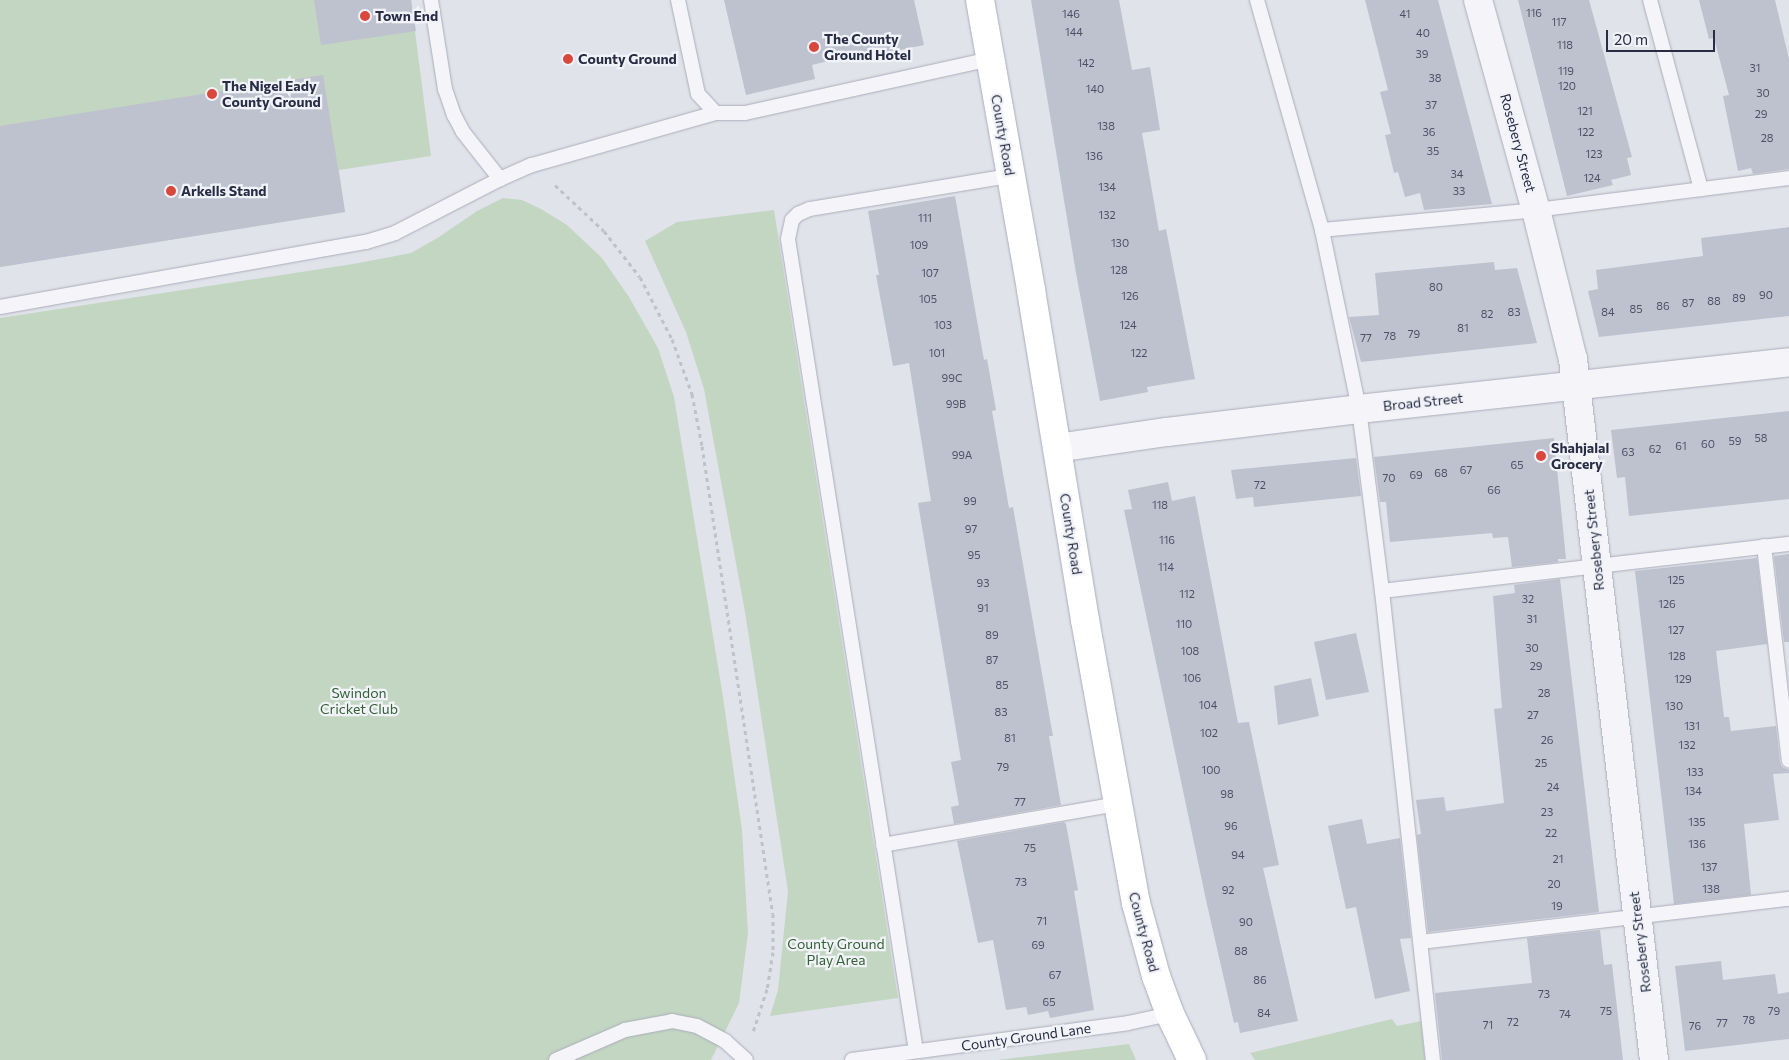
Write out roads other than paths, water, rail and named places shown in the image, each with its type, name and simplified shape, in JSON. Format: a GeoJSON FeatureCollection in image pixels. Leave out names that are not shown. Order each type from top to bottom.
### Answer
{"type":"FeatureCollection","features":[{"type":"Feature","properties":{"kind":"main road","name":"County Road"},"geometry":{"type":"LineString","coordinates":[[980,0],[1136,903],[1156,976],[1170,1014],[1192,1060]]}},
{"type":"Feature","properties":{"kind":"street","name":"Rosebery Street"},"geometry":{"type":"LineString","coordinates":[[1478,0],[1536,210],[1573,358],[1654,1060]]}},
{"type":"Feature","properties":{"kind":"street","name":"Broad Street"},"geometry":{"type":"LineString","coordinates":[[1057,448],[1167,432],[1359,409],[1789,362]]}},
{"type":"Feature","properties":{"kind":"lane"},"geometry":{"type":"LineString","coordinates":[[431,0],[445,89],[454,115],[463,132],[500,178]]}},
{"type":"Feature","properties":{"kind":"lane"},"geometry":{"type":"LineString","coordinates":[[678,0],[698,94],[716,113]]}},
{"type":"Feature","properties":{"kind":"lane"},"geometry":{"type":"LineString","coordinates":[[1257,0],[1322,230],[1359,409],[1382,591],[1433,1060]]}},
{"type":"Feature","properties":{"kind":"lane"},"geometry":{"type":"LineString","coordinates":[[1650,0],[1701,188]]}},
{"type":"Feature","properties":{"kind":"lane"},"geometry":{"type":"LineString","coordinates":[[0,307],[366,242],[395,233],[500,178],[532,165],[716,113],[745,114],[990,59]]}},
{"type":"Feature","properties":{"kind":"lane"},"geometry":{"type":"LineString","coordinates":[[916,1051],[790,248],[790,227],[792,220],[798,214],[810,209],[1010,176]]}},
{"type":"Feature","properties":{"kind":"lane"},"geometry":{"type":"LineString","coordinates":[[1322,230],[1536,210],[1789,178]]}},
{"type":"Feature","properties":{"kind":"lane"},"geometry":{"type":"LineString","coordinates":[[1382,591],[1789,544]]}},
{"type":"Feature","properties":{"kind":"lane"},"geometry":{"type":"LineString","coordinates":[[1764,546],[1789,761]]}},
{"type":"Feature","properties":{"kind":"lane"},"geometry":{"type":"LineString","coordinates":[[884,845],[1118,804]]}},
{"type":"Feature","properties":{"kind":"lane"},"geometry":{"type":"LineString","coordinates":[[1421,942],[1789,900]]}},
{"type":"Feature","properties":{"kind":"lane","name":"County Ground Lane"},"geometry":{"type":"LineString","coordinates":[[852,1060],[1128,1023],[1170,1014]]}},
{"type":"Feature","properties":{"kind":"lane"},"geometry":{"type":"LineString","coordinates":[[556,1060],[625,1030],[672,1021],[697,1026],[725,1040],[744,1058]]}},
{"type":"Feature","properties":{"kind":"place","name":"Town End"},"geometry":{"type":"Point","coordinates":[365,16]}},
{"type":"Feature","properties":{"kind":"place","name":"The County Ground Hotel"},"geometry":{"type":"Point","coordinates":[814,47]}},
{"type":"Feature","properties":{"kind":"place","name":"County Ground"},"geometry":{"type":"Point","coordinates":[568,59]}},
{"type":"Feature","properties":{"kind":"place","name":"The Nigel Eady County Ground"},"geometry":{"type":"Point","coordinates":[212,94]}},
{"type":"Feature","properties":{"kind":"place","name":"Arkells Stand"},"geometry":{"type":"Point","coordinates":[171,191]}},
{"type":"Feature","properties":{"kind":"place","name":"Shahjalal Grocery"},"geometry":{"type":"Point","coordinates":[1541,456]}},
{"type":"Feature","properties":{"kind":"park label","name":"Swindon Cricket Club"},"geometry":{"type":"Point","coordinates":[359,702]}},
{"type":"Feature","properties":{"kind":"park label","name":"County Ground Play Area"},"geometry":{"type":"Point","coordinates":[836,952]}}]}
